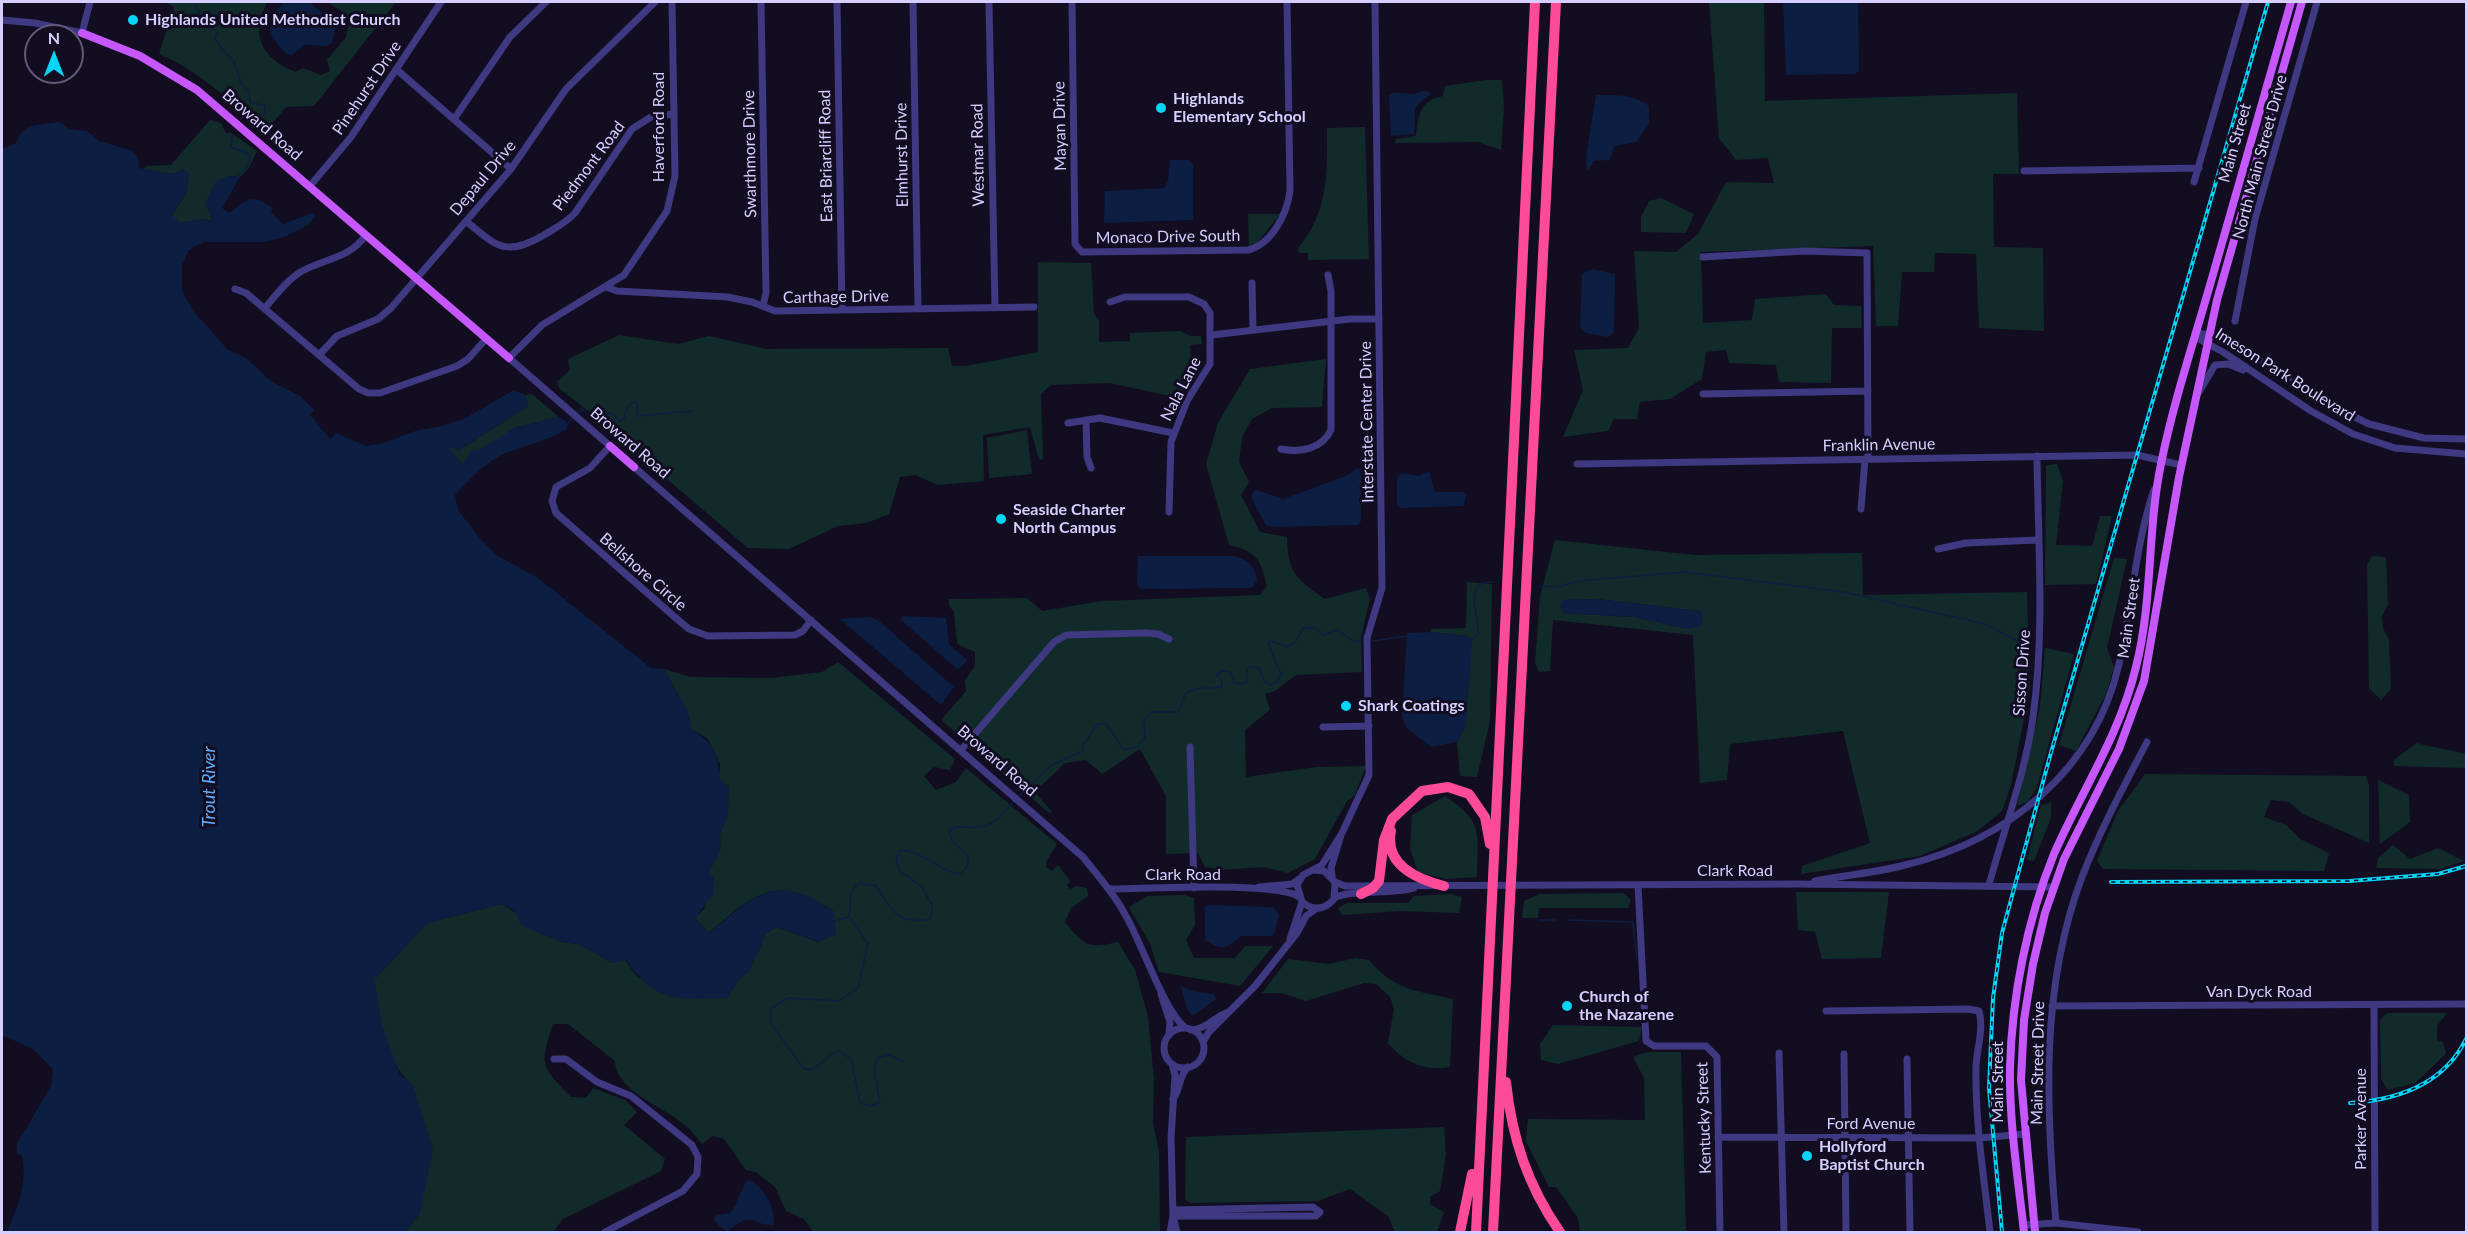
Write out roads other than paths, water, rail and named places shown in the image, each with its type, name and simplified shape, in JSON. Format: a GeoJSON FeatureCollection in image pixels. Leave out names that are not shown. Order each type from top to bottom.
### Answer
{"type":"FeatureCollection","features":[{"type":"Feature","properties":{"kind":"highway"},"geometry":{"type":"LineString","coordinates":[[1476,1233],[1536,2]]}},
{"type":"Feature","properties":{"kind":"highway"},"geometry":{"type":"LineString","coordinates":[[1493,1233],[1556,2]]}},
{"type":"Feature","properties":{"kind":"highway"},"geometry":{"type":"LineString","coordinates":[[1361,894],[1375,886],[1381,875],[1382,848],[1388,827],[1397,812],[1414,796],[1431,788],[1455,788],[1469,794],[1485,817],[1494,874]]}},
{"type":"Feature","properties":{"kind":"highway"},"geometry":{"type":"LineString","coordinates":[[1397,812],[1390,835],[1391,846],[1398,863],[1418,878],[1444,886]]}},
{"type":"Feature","properties":{"kind":"highway"},"geometry":{"type":"LineString","coordinates":[[1503,1048],[1511,1120],[1518,1148],[1533,1189],[1560,1233]]}},
{"type":"Feature","properties":{"kind":"highway"},"geometry":{"type":"LineString","coordinates":[[1460,1233],[1479,1144]]}},
{"type":"Feature","properties":{"kind":"main road","name":"Main Street"},"geometry":{"type":"LineString","coordinates":[[2024,1229],[2013,1135],[2010,1068],[2013,1023],[2025,954],[2043,886],[2073,813],[2114,736],[2131,688],[2147,610],[2161,461],[2291,2]]}},
{"type":"Feature","properties":{"kind":"main road","name":"Main Street"},"geometry":{"type":"LineString","coordinates":[[2034,1229],[2021,1080],[2024,1020],[2033,964],[2054,887],[2086,811],[2119,749],[2144,681],[2181,465],[2223,274],[2302,2]]}},
{"type":"Feature","properties":{"kind":"main road","name":"Broward Road"},"geometry":{"type":"LineString","coordinates":[[84,34],[140,56],[182,80],[216,105],[509,358]]}},
{"type":"Feature","properties":{"kind":"main road","name":"Broward Road"},"geometry":{"type":"LineString","coordinates":[[610,446],[634,466]]}},
{"type":"Feature","properties":{"kind":"street"},"geometry":{"type":"LineString","coordinates":[[84,25],[90,2]]}},
{"type":"Feature","properties":{"kind":"street","name":"Pinehurst Drive"},"geometry":{"type":"LineString","coordinates":[[310,186],[351,137],[441,2]]}},
{"type":"Feature","properties":{"kind":"street"},"geometry":{"type":"LineString","coordinates":[[454,119],[510,37],[546,2]]}},
{"type":"Feature","properties":{"kind":"street","name":"Depaul Drive"},"geometry":{"type":"LineString","coordinates":[[319,355],[337,336],[384,314],[512,169],[566,89],[655,2]]}},
{"type":"Feature","properties":{"kind":"street","name":"Haverford Road"},"geometry":{"type":"LineString","coordinates":[[509,358],[542,324],[624,275],[669,205],[675,176],[672,2]]}},
{"type":"Feature","properties":{"kind":"street","name":"Swarthmore Drive"},"geometry":{"type":"LineString","coordinates":[[761,2],[766,293],[763,306]]}},
{"type":"Feature","properties":{"kind":"street","name":"East Briarcliff Road"},"geometry":{"type":"LineString","coordinates":[[837,2],[842,310]]}},
{"type":"Feature","properties":{"kind":"street","name":"Elmhurst Drive"},"geometry":{"type":"LineString","coordinates":[[913,2],[918,309]]}},
{"type":"Feature","properties":{"kind":"street","name":"Westmar Road"},"geometry":{"type":"LineString","coordinates":[[989,2],[995,308]]}},
{"type":"Feature","properties":{"kind":"street","name":"Mayan Drive"},"geometry":{"type":"LineString","coordinates":[[1072,2],[1075,244],[1077,249]]}},
{"type":"Feature","properties":{"kind":"street","name":"Monaco Drive South"},"geometry":{"type":"LineString","coordinates":[[1077,249],[1082,252],[1248,250],[1267,240],[1282,217],[1290,190],[1287,2]]}},
{"type":"Feature","properties":{"kind":"street","name":"Interstate Center Drive"},"geometry":{"type":"LineString","coordinates":[[1313,870],[1322,865],[1342,833],[1369,775],[1368,632],[1382,588],[1375,2]]}},
{"type":"Feature","properties":{"kind":"street"},"geometry":{"type":"LineString","coordinates":[[2194,182],[2246,2]]}},
{"type":"Feature","properties":{"kind":"street","name":"North Main Street Drive"},"geometry":{"type":"LineString","coordinates":[[2235,321],[2255,219],[2317,2]]}},
{"type":"Feature","properties":{"kind":"street","name":"Broward Road"},"geometry":{"type":"LineString","coordinates":[[2,20],[40,24]]}},
{"type":"Feature","properties":{"kind":"street"},"geometry":{"type":"LineString","coordinates":[[396,69],[512,169]]}},
{"type":"Feature","properties":{"kind":"street","name":"Piedmont Road"},"geometry":{"type":"LineString","coordinates":[[466,221],[501,247],[512,249],[526,245],[562,224],[574,213],[632,129],[651,117],[674,114]]}},
{"type":"Feature","properties":{"kind":"street"},"geometry":{"type":"LineString","coordinates":[[2024,171],[2199,168]]}},
{"type":"Feature","properties":{"kind":"street"},"geometry":{"type":"LineString","coordinates":[[265,308],[295,276],[342,257],[357,246],[366,235]]}},
{"type":"Feature","properties":{"kind":"street"},"geometry":{"type":"LineString","coordinates":[[1704,257],[1805,251],[1861,251],[1867,254],[1867,459],[1861,509]]}},
{"type":"Feature","properties":{"kind":"street"},"geometry":{"type":"LineString","coordinates":[[624,275],[629,291]]}},
{"type":"Feature","properties":{"kind":"street"},"geometry":{"type":"LineString","coordinates":[[1281,449],[1300,451],[1317,445],[1324,441],[1331,429],[1331,321],[1328,275]]}},
{"type":"Feature","properties":{"kind":"street"},"geometry":{"type":"LineString","coordinates":[[1252,283],[1253,330]]}},
{"type":"Feature","properties":{"kind":"street","name":"Carthage Drive"},"geometry":{"type":"LineString","coordinates":[[606,287],[629,291],[728,297],[775,311],[1034,307]]}},
{"type":"Feature","properties":{"kind":"street"},"geometry":{"type":"LineString","coordinates":[[235,289],[246,293],[358,389],[368,393],[380,393],[457,366],[468,359],[486,339]]}},
{"type":"Feature","properties":{"kind":"street","name":"Nala Lane"},"geometry":{"type":"LineString","coordinates":[[1110,302],[1125,297],[1194,297],[1208,308],[1212,335],[1210,364],[1189,397],[1173,433],[1168,468],[1169,512]]}},
{"type":"Feature","properties":{"kind":"street"},"geometry":{"type":"LineString","coordinates":[[1212,335],[1331,321],[1379,318]]}},
{"type":"Feature","properties":{"kind":"street","name":"Imeson Park Boulevard"},"geometry":{"type":"LineString","coordinates":[[2195,335],[2223,337],[2334,407],[2369,424],[2424,438],[2466,440]]}},
{"type":"Feature","properties":{"kind":"street","name":"Imeson Park Boulevard"},"geometry":{"type":"LineString","coordinates":[[2209,337],[2267,383],[2338,427],[2395,448],[2466,454]]}},
{"type":"Feature","properties":{"kind":"street","name":"Broward Road"},"geometry":{"type":"LineString","coordinates":[[509,358],[610,446]]}},
{"type":"Feature","properties":{"kind":"street"},"geometry":{"type":"LineString","coordinates":[[2195,400],[2210,371],[2218,364],[2238,367],[2267,383]]}},
{"type":"Feature","properties":{"kind":"street"},"geometry":{"type":"LineString","coordinates":[[1703,394],[1868,391]]}},
{"type":"Feature","properties":{"kind":"street"},"geometry":{"type":"LineString","coordinates":[[1068,423],[1107,419],[1173,433]]}},
{"type":"Feature","properties":{"kind":"street"},"geometry":{"type":"LineString","coordinates":[[1086,420],[1087,458],[1091,468]]}},
{"type":"Feature","properties":{"kind":"street"},"geometry":{"type":"LineString","coordinates":[[2395,448],[2396,432]]}},
{"type":"Feature","properties":{"kind":"street","name":"Bellshore Circle"},"geometry":{"type":"LineString","coordinates":[[610,446],[590,468],[555,487],[552,501],[555,510],[677,620],[689,629],[708,636],[795,635],[803,630],[811,620]]}},
{"type":"Feature","properties":{"kind":"street","name":"Franklin Avenue"},"geometry":{"type":"LineString","coordinates":[[1577,464],[2137,455],[2181,465]]}},
{"type":"Feature","properties":{"kind":"street","name":"Sisson Drive"},"geometry":{"type":"LineString","coordinates":[[1989,885],[2033,721],[2038,670],[2037,456]]}},
{"type":"Feature","properties":{"kind":"street","name":"Broward Road"},"geometry":{"type":"LineString","coordinates":[[634,466],[1069,844],[1109,889],[1132,926],[1160,991],[1170,1022],[1169,1035]]}},
{"type":"Feature","properties":{"kind":"street"},"geometry":{"type":"LineString","coordinates":[[1796,884],[1904,866],[1980,838],[2026,810],[2050,789],[2075,760],[2099,721],[2113,685],[2151,499],[2159,476]]}},
{"type":"Feature","properties":{"kind":"street"},"geometry":{"type":"LineString","coordinates":[[1938,549],[1966,543],[2038,540]]}},
{"type":"Feature","properties":{"kind":"street"},"geometry":{"type":"LineString","coordinates":[[961,750],[1054,642],[1066,635],[1145,633],[1158,634],[1169,639]]}},
{"type":"Feature","properties":{"kind":"street"},"geometry":{"type":"LineString","coordinates":[[1323,727],[1369,726]]}},
{"type":"Feature","properties":{"kind":"street","name":"Main Street Drive"},"geometry":{"type":"LineString","coordinates":[[2056,1223],[2049,1121],[2052,1006],[2061,949],[2082,876],[2147,741]]}},
{"type":"Feature","properties":{"kind":"street"},"geometry":{"type":"LineString","coordinates":[[1190,747],[1194,888]]}},
{"type":"Feature","properties":{"kind":"street","name":"Interstate Center Drive"},"geometry":{"type":"LineString","coordinates":[[1334,880],[1331,868],[1342,833]]}},
{"type":"Feature","properties":{"kind":"street"},"geometry":{"type":"LineString","coordinates":[[1173,1100],[1177,1094],[1180,1077],[1188,1067],[1202,1058],[1203,1042],[1228,1012],[1255,986],[1290,939],[1306,916],[1326,906],[1334,899],[1334,880],[1324,871],[1313,870],[1299,879],[1300,900],[1290,939]]}},
{"type":"Feature","properties":{"kind":"street","name":"Clark Road"},"geometry":{"type":"LineString","coordinates":[[1257,888],[1292,884],[1299,879]]}},
{"type":"Feature","properties":{"kind":"street","name":"Clark Road"},"geometry":{"type":"LineString","coordinates":[[1334,880],[1345,886],[1417,887],[1796,884],[2054,887]]}},
{"type":"Feature","properties":{"kind":"street","name":"Kentucky Street"},"geometry":{"type":"LineString","coordinates":[[1638,885],[1645,1037],[1648,1044],[1700,1046],[1714,1052],[1717,1057],[1720,1233]]}},
{"type":"Feature","properties":{"kind":"street","name":"Clark Road"},"geometry":{"type":"LineString","coordinates":[[1334,899],[1342,894],[1394,893],[1417,887]]}},
{"type":"Feature","properties":{"kind":"street","name":"Clark Road"},"geometry":{"type":"LineString","coordinates":[[1109,889],[1257,888],[1287,891],[1300,900]]}},
{"type":"Feature","properties":{"kind":"street"},"geometry":{"type":"LineString","coordinates":[[1300,900],[1316,909]]}},
{"type":"Feature","properties":{"kind":"street","name":"Broward Road"},"geometry":{"type":"LineString","coordinates":[[1160,991],[1178,1022],[1189,1029]]}},
{"type":"Feature","properties":{"kind":"street","name":"Van Dyck Road"},"geometry":{"type":"LineString","coordinates":[[2052,1006],[2466,1004]]}},
{"type":"Feature","properties":{"kind":"street","name":"Parker Avenue"},"geometry":{"type":"LineString","coordinates":[[2374,1005],[2375,1233]]}},
{"type":"Feature","properties":{"kind":"street"},"geometry":{"type":"LineString","coordinates":[[1827,1011],[1972,1009],[1980,1013],[1976,1066],[1980,1138],[1990,1233]]}},
{"type":"Feature","properties":{"kind":"street"},"geometry":{"type":"LineString","coordinates":[[1177,1233],[1173,1213],[1170,1138],[1173,1100],[1172,1064],[1165,1050],[1169,1035],[1177,1030],[1205,1028],[1218,1016],[1228,1012]]}},
{"type":"Feature","properties":{"kind":"street"},"geometry":{"type":"LineString","coordinates":[[1189,1029],[1203,1042]]}},
{"type":"Feature","properties":{"kind":"street"},"geometry":{"type":"LineString","coordinates":[[1779,1053],[1784,1233]]}},
{"type":"Feature","properties":{"kind":"street"},"geometry":{"type":"LineString","coordinates":[[1844,1054],[1846,1233]]}},
{"type":"Feature","properties":{"kind":"street"},"geometry":{"type":"LineString","coordinates":[[554,1059],[566,1059],[597,1082],[631,1096],[692,1145],[698,1157],[697,1174],[689,1185],[619,1229],[605,1233]]}},
{"type":"Feature","properties":{"kind":"street"},"geometry":{"type":"LineString","coordinates":[[1907,1059],[1910,1233]]}},
{"type":"Feature","properties":{"kind":"street"},"geometry":{"type":"LineString","coordinates":[[1172,1064],[1188,1067]]}},
{"type":"Feature","properties":{"kind":"street","name":"Ford Avenue"},"geometry":{"type":"LineString","coordinates":[[1718,1137],[1980,1138],[2024,1134]]}},
{"type":"Feature","properties":{"kind":"street"},"geometry":{"type":"LineString","coordinates":[[1313,1207],[1320,1212],[1316,1216],[1173,1213],[1313,1207]]}},
{"type":"Feature","properties":{"kind":"street"},"geometry":{"type":"LineString","coordinates":[[1170,1233],[1173,1213]]}},
{"type":"Feature","properties":{"kind":"street"},"geometry":{"type":"LineString","coordinates":[[2024,1229],[2034,1229],[2056,1223],[2138,1233]]}},
{"type":"Feature","properties":{"kind":"water"},"geometry":{"type":"Polygon","coordinates":[[[285,2],[309,2],[336,23],[332,43],[327,46],[305,45],[292,55],[286,54],[271,34],[272,16],[285,2]]]}},
{"type":"Feature","properties":{"kind":"water"},"geometry":{"type":"Polygon","coordinates":[[[1783,2],[1858,2],[1859,71],[1855,74],[1786,75],[1783,2]]]}},
{"type":"Feature","properties":{"kind":"water"},"geometry":{"type":"Polygon","coordinates":[[[1428,91],[1430,95],[1416,108],[1414,134],[1391,136],[1389,95],[1428,91]]]}},
{"type":"Feature","properties":{"kind":"water"},"geometry":{"type":"Polygon","coordinates":[[[1596,95],[1624,96],[1643,102],[1649,106],[1649,124],[1636,142],[1615,146],[1609,160],[1594,161],[1587,172],[1586,158],[1596,95]]]}},
{"type":"Feature","properties":{"kind":"water","name":"Trout River"},"geometry":{"type":"Polygon","coordinates":[[[58,122],[70,129],[87,131],[100,141],[133,151],[138,158],[139,168],[173,174],[183,169],[189,174],[186,193],[172,215],[180,223],[203,219],[213,221],[205,203],[216,181],[228,176],[240,177],[222,208],[229,213],[245,201],[254,199],[273,208],[271,212],[283,224],[312,213],[316,216],[308,225],[284,237],[264,242],[204,242],[189,250],[182,265],[182,291],[194,312],[228,350],[246,358],[271,381],[300,396],[314,410],[310,415],[330,439],[336,433],[366,446],[384,443],[418,430],[464,419],[514,390],[525,395],[528,406],[458,451],[453,447],[449,448],[462,465],[471,451],[480,450],[514,428],[559,417],[568,423],[567,429],[560,433],[499,456],[485,466],[455,495],[458,510],[482,541],[498,556],[538,578],[651,668],[665,669],[684,704],[691,728],[713,748],[718,761],[719,778],[729,787],[728,814],[720,834],[721,849],[709,872],[714,877],[713,894],[695,919],[710,933],[753,899],[767,893],[781,891],[796,892],[833,911],[836,934],[819,942],[777,927],[765,934],[750,971],[740,978],[727,998],[695,999],[658,992],[637,974],[626,960],[612,963],[579,944],[562,942],[522,926],[514,910],[502,904],[427,923],[374,980],[382,1025],[400,1075],[413,1085],[433,1149],[420,1213],[405,1232],[7,1232],[23,1186],[22,1156],[17,1154],[17,1144],[51,1086],[53,1069],[33,1049],[2,1035],[2,149],[16,143],[21,133],[30,126],[58,122]]]}},
{"type":"Feature","properties":{"kind":"water"},"geometry":{"type":"Polygon","coordinates":[[[1170,160],[1189,160],[1193,164],[1193,220],[1104,223],[1105,191],[1164,188],[1168,181],[1170,160]]]}},
{"type":"Feature","properties":{"kind":"water"},"geometry":{"type":"Polygon","coordinates":[[[1592,269],[1615,274],[1614,332],[1608,337],[1585,333],[1580,328],[1582,274],[1592,269]]]}},
{"type":"Feature","properties":{"kind":"water"},"geometry":{"type":"Polygon","coordinates":[[[1358,468],[1361,469],[1361,521],[1358,525],[1273,527],[1266,525],[1251,498],[1252,493],[1256,490],[1283,499],[1346,476],[1358,468]]]}},
{"type":"Feature","properties":{"kind":"water"},"geometry":{"type":"Polygon","coordinates":[[[1429,471],[1435,492],[1463,492],[1466,495],[1464,506],[1400,508],[1397,505],[1397,478],[1401,473],[1419,476],[1429,471]]]}},
{"type":"Feature","properties":{"kind":"water"},"geometry":{"type":"Polygon","coordinates":[[[1138,556],[1235,556],[1250,565],[1257,581],[1251,588],[1140,589],[1137,585],[1138,556]]]}},
{"type":"Feature","properties":{"kind":"water"},"geometry":{"type":"Polygon","coordinates":[[[1597,599],[1699,611],[1703,614],[1702,626],[1688,629],[1634,617],[1563,613],[1560,606],[1563,600],[1597,599]]]}},
{"type":"Feature","properties":{"kind":"water"},"geometry":{"type":"Polygon","coordinates":[[[902,616],[946,618],[949,644],[967,660],[960,669],[957,669],[901,620],[902,616]]]}},
{"type":"Feature","properties":{"kind":"water"},"geometry":{"type":"Polygon","coordinates":[[[871,617],[879,621],[954,687],[941,705],[840,619],[871,617]]]}},
{"type":"Feature","properties":{"kind":"water"},"geometry":{"type":"Polygon","coordinates":[[[1431,632],[1467,636],[1472,642],[1466,725],[1457,742],[1431,747],[1406,727],[1402,717],[1407,633],[1431,632]]]}},
{"type":"Feature","properties":{"kind":"water"},"geometry":{"type":"Polygon","coordinates":[[[1208,905],[1273,907],[1279,914],[1275,932],[1272,936],[1242,936],[1229,946],[1218,946],[1205,940],[1205,907],[1208,905]]]}},
{"type":"Feature","properties":{"kind":"water"},"geometry":{"type":"Polygon","coordinates":[[[1181,986],[1196,992],[1214,994],[1216,999],[1193,1016],[1187,1009],[1181,986]]]}},
{"type":"Feature","properties":{"kind":"water"},"geometry":{"type":"Polygon","coordinates":[[[748,1180],[759,1187],[768,1198],[773,1211],[774,1225],[748,1220],[727,1232],[714,1221],[716,1215],[730,1213],[748,1180]]]}},
{"type":"Feature","properties":{"kind":"waterway"},"geometry":{"type":"LineString","coordinates":[[195,2],[200,15],[210,16],[211,28],[217,32],[215,39],[234,61],[242,85],[249,90],[250,102],[265,106],[265,112],[262,115],[252,114],[247,117]]}},
{"type":"Feature","properties":{"kind":"waterway"},"geometry":{"type":"LineString","coordinates":[[233,135],[231,147],[249,154],[250,158],[246,167],[236,177]]}},
{"type":"Feature","properties":{"kind":"waterway"},"geometry":{"type":"LineString","coordinates":[[576,414],[581,408],[590,416],[612,413],[620,421],[624,419],[627,407],[635,401],[638,406],[637,416],[692,411]]}},
{"type":"Feature","properties":{"kind":"waterway"},"geometry":{"type":"LineString","coordinates":[[568,423],[573,417]]}},
{"type":"Feature","properties":{"kind":"waterway"},"geometry":{"type":"LineString","coordinates":[[1540,586],[1559,587],[1578,581],[1685,572],[1844,592],[1985,624],[2031,648]]}},
{"type":"Feature","properties":{"kind":"waterway"},"geometry":{"type":"LineString","coordinates":[[1468,639],[1475,638],[1479,633],[1474,602],[1477,587],[1483,583],[1493,582]]}},
{"type":"Feature","properties":{"kind":"waterway"},"geometry":{"type":"LineString","coordinates":[[1017,798],[1052,765],[1083,751],[1083,745],[1098,724],[1106,724],[1124,750],[1137,747],[1145,737],[1144,720],[1152,712],[1178,712],[1186,693],[1196,689],[1222,687],[1217,674],[1223,671],[1230,672],[1235,683],[1246,682],[1247,670],[1251,667],[1259,668],[1264,681],[1271,685],[1278,681],[1281,674],[1268,643],[1271,641],[1288,647],[1296,641],[1303,628],[1315,628],[1324,635],[1337,630],[1354,642],[1361,640]]}},
{"type":"Feature","properties":{"kind":"waterway"},"geometry":{"type":"LineString","coordinates":[[1373,641],[1407,636]]}},
{"type":"Feature","properties":{"kind":"waterway"},"geometry":{"type":"LineString","coordinates":[[834,921],[849,917],[851,892],[859,883],[876,886],[892,909],[903,918],[919,921],[930,919],[933,907],[922,887],[899,870],[896,859],[900,850],[909,851],[945,869],[961,874],[968,865],[968,856],[952,841],[949,830],[958,827],[978,828],[988,825],[1014,801]]}},
{"type":"Feature","properties":{"kind":"waterway"},"geometry":{"type":"LineString","coordinates":[[850,918],[868,944],[858,988],[839,1001],[788,998],[770,1009],[772,1025],[804,1069],[813,1069],[838,1050],[851,1059],[860,1103],[871,1106],[880,1102],[874,1068],[878,1058],[889,1055],[902,1061]]}},
{"type":"Feature","properties":{"kind":"waterway"},"geometry":{"type":"LineString","coordinates":[[1539,920],[1556,920]]}},
{"type":"Feature","properties":{"kind":"waterway"},"geometry":{"type":"LineString","coordinates":[[1568,920],[1633,922],[1637,960]]}},
{"type":"Feature","properties":{"kind":"railway"},"geometry":{"type":"LineString","coordinates":[[2002,1232],[1989,1088],[1993,998],[2002,933],[2050,756],[2268,2]]}},
{"type":"Feature","properties":{"kind":"railway"},"geometry":{"type":"LineString","coordinates":[[2111,882],[2349,881],[2438,874],[2466,866]]}},
{"type":"Feature","properties":{"kind":"railway"},"geometry":{"type":"LineString","coordinates":[[2350,1103],[2385,1098],[2417,1087],[2445,1068],[2457,1055],[2466,1039]]}},
{"type":"Feature","properties":{"kind":"place","name":"Highlands United Methodist Church"},"geometry":{"type":"Point","coordinates":[133,20]}},
{"type":"Feature","properties":{"kind":"place","name":"Highlands Elementary School"},"geometry":{"type":"Point","coordinates":[1161,108]}},
{"type":"Feature","properties":{"kind":"place","name":"Seaside Charter North Campus"},"geometry":{"type":"Point","coordinates":[1001,519]}},
{"type":"Feature","properties":{"kind":"place","name":"Shark Coatings"},"geometry":{"type":"Point","coordinates":[1346,706]}},
{"type":"Feature","properties":{"kind":"place","name":"Church of the Nazarene"},"geometry":{"type":"Point","coordinates":[1567,1006]}},
{"type":"Feature","properties":{"kind":"place","name":"Hollyford Baptist Church"},"geometry":{"type":"Point","coordinates":[1807,1156]}}]}
